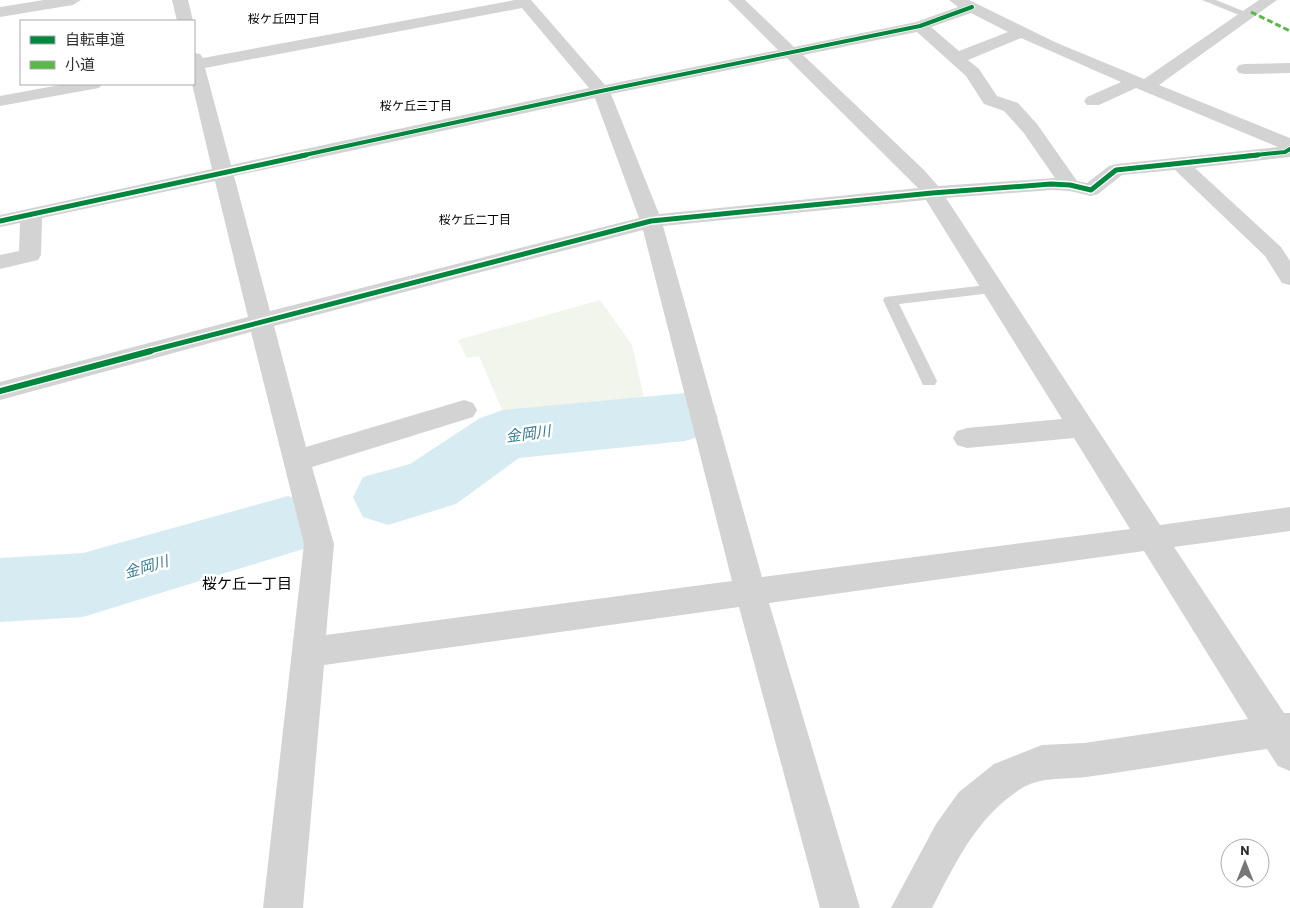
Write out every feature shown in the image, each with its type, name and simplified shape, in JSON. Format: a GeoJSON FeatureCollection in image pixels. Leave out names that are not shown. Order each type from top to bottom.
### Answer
{"type":"FeatureCollection","features":[{"type":"Feature","properties":{"kind":"street"},"geometry":{"type":"LineString","coordinates":[[180,0],[185,20]]}},
{"type":"Feature","properties":{"kind":"street"},"geometry":{"type":"LineString","coordinates":[[736,0],[792,52],[916,174],[932,193],[1150,538],[1285,738],[1084,760],[1042,762],[1007,777],[972,804],[948,837],[911,908]]}},
{"type":"Feature","properties":{"kind":"street"},"geometry":{"type":"LineString","coordinates":[[1093,101],[1141,84],[1269,0]]}},
{"type":"Feature","properties":{"kind":"street"},"geometry":{"type":"LineString","coordinates":[[0,12],[62,1]]}},
{"type":"Feature","properties":{"kind":"street"},"geometry":{"type":"LineString","coordinates":[[195,63],[524,2],[601,91],[651,221],[751,593],[840,908]]}},
{"type":"Feature","properties":{"kind":"street"},"geometry":{"type":"LineString","coordinates":[[0,221],[601,91],[920,26],[964,4],[1051,47],[1290,145]]}},
{"type":"Feature","properties":{"kind":"street"},"geometry":{"type":"LineString","coordinates":[[920,26],[973,73],[990,100],[1011,107],[1030,128],[1070,185]]}},
{"type":"Feature","properties":{"kind":"street"},"geometry":{"type":"LineString","coordinates":[[957,58],[1022,32]]}},
{"type":"Feature","properties":{"kind":"street"},"geometry":{"type":"LineString","coordinates":[[195,67],[319,544],[283,908]]}},
{"type":"Feature","properties":{"kind":"street"},"geometry":{"type":"LineString","coordinates":[[1245,69],[1290,68]]}},
{"type":"Feature","properties":{"kind":"street"},"geometry":{"type":"LineString","coordinates":[[0,101],[88,85]]}},
{"type":"Feature","properties":{"kind":"street"},"geometry":{"type":"LineString","coordinates":[[0,390],[651,221],[932,193],[1051,184],[1070,185],[1091,190],[1116,170],[1285,152],[1290,149]]}},
{"type":"Feature","properties":{"kind":"street"},"geometry":{"type":"LineString","coordinates":[[1180,163],[1273,252],[1290,278]]}},
{"type":"Feature","properties":{"kind":"street"},"geometry":{"type":"LineString","coordinates":[[0,262],[30,255],[31,214]]}},
{"type":"Feature","properties":{"kind":"street"},"geometry":{"type":"LineString","coordinates":[[296,460],[464,410]]}},
{"type":"Feature","properties":{"kind":"street"},"geometry":{"type":"LineString","coordinates":[[967,438],[1081,427]]}},
{"type":"Feature","properties":{"kind":"street"},"geometry":{"type":"LineString","coordinates":[[308,652],[1290,520]]}},
{"type":"Feature","properties":{"kind":"lane"},"geometry":{"type":"LineString","coordinates":[[1207,0],[1248,15]]}},
{"type":"Feature","properties":{"kind":"lane"},"geometry":{"type":"LineString","coordinates":[[929,381],[890,300],[995,290]]}},
{"type":"Feature","properties":{"kind":"shaded area"},"geometry":{"type":"Polygon","coordinates":[[[600,300],[632,345],[647,411],[509,426],[479,356],[467,358],[458,340],[600,300]]]}},
{"type":"Feature","properties":{"kind":"waterway","name":"金岡川"},"geometry":{"type":"LineString","coordinates":[[388,497],[431,485],[503,435],[685,417]]}},
{"type":"Feature","properties":{"kind":"waterway","name":"金岡川"},"geometry":{"type":"LineString","coordinates":[[0,590],[83,585],[288,525]]}},
{"type":"Feature","properties":{"kind":"marked path"},"geometry":{"type":"LineString","coordinates":[[1251,12],[1290,31]]}},
{"type":"Feature","properties":{"kind":"cycle path"},"geometry":{"type":"LineString","coordinates":[[0,221],[601,91],[920,26],[972,7]]}},
{"type":"Feature","properties":{"kind":"cycle path"},"geometry":{"type":"LineString","coordinates":[[0,391],[261,321],[651,221],[932,193],[1051,184],[1070,185],[1091,190],[1116,170],[1285,152],[1290,149]]}},
{"type":"Feature","properties":{"kind":"district","name":"桜ケ丘四丁目"},"geometry":{"type":"Point","coordinates":[284,18]}},
{"type":"Feature","properties":{"kind":"district","name":"桜ケ丘三丁目"},"geometry":{"type":"Point","coordinates":[416,105]}},
{"type":"Feature","properties":{"kind":"district","name":"桜ケ丘二丁目"},"geometry":{"type":"Point","coordinates":[475,219]}},
{"type":"Feature","properties":{"kind":"district","name":"桜ケ丘一丁目"},"geometry":{"type":"Point","coordinates":[247,583]}}]}
